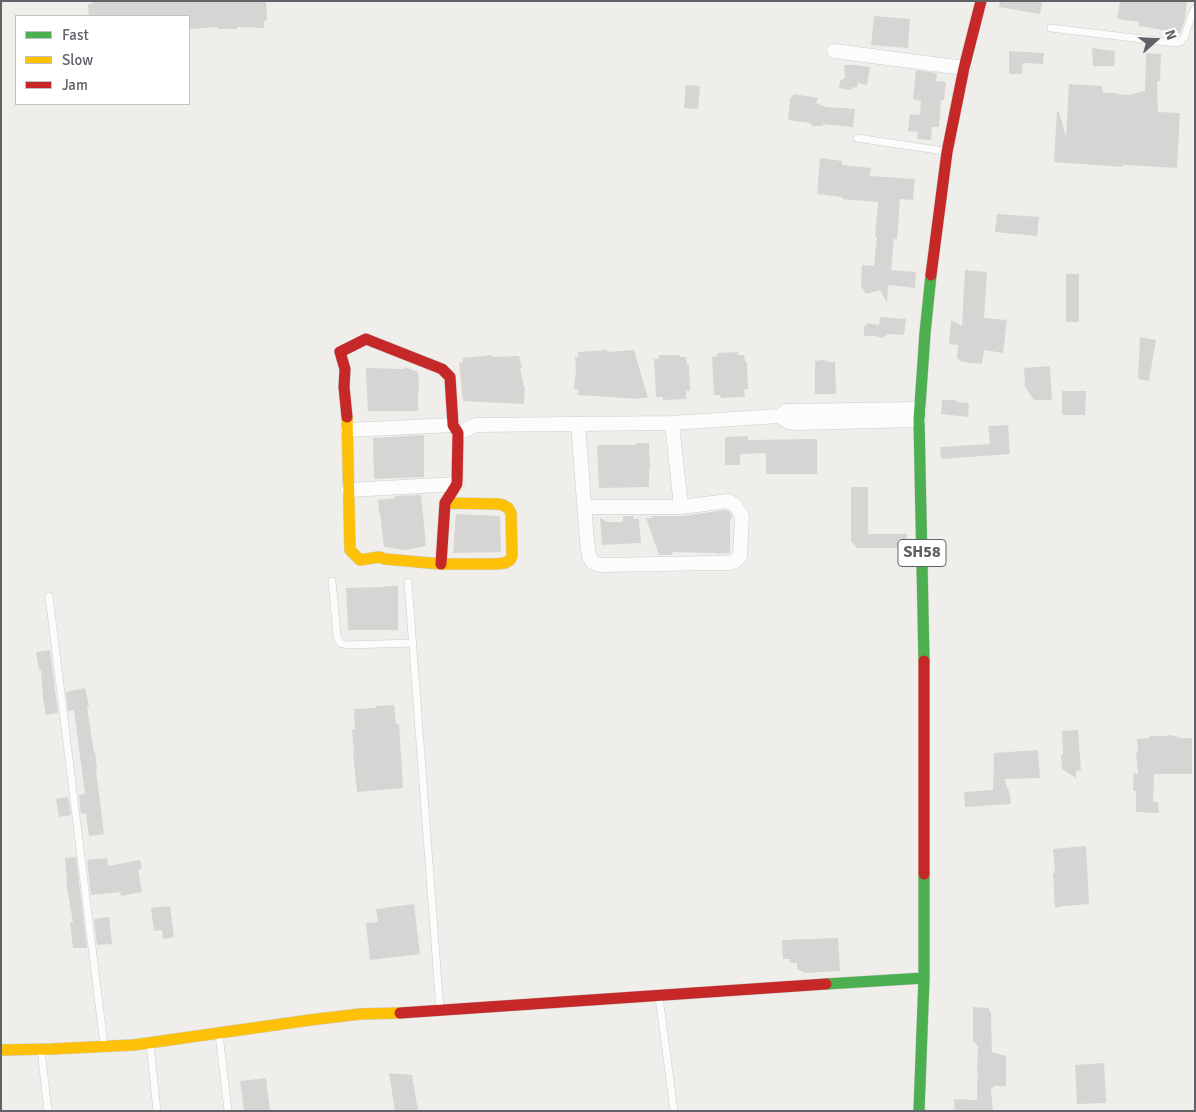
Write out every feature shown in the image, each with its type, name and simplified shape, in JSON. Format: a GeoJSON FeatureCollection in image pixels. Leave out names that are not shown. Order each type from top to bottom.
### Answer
{"type":"FeatureCollection","features":[{"type":"Feature","properties":{"kind":"street","name":"SH58"},"geometry":{"type":"LineString","coordinates":[[919,1111],[924,978],[924,665],[920,415],[925,333],[947,152],[964,68],[981,1]]}},
{"type":"Feature","properties":{"kind":"street"},"geometry":{"type":"LineString","coordinates":[[834,51],[964,68]]}},
{"type":"Feature","properties":{"kind":"street"},"geometry":{"type":"LineString","coordinates":[[441,564],[445,503],[457,484],[455,429],[450,377],[442,369],[366,339],[340,352],[345,369],[350,550],[360,560],[379,557],[441,564],[505,563],[510,560],[512,556],[511,513],[508,508],[498,504],[445,503]]}},
{"type":"Feature","properties":{"kind":"street"},"geometry":{"type":"LineString","coordinates":[[348,430],[455,429],[476,425],[672,423],[779,416],[788,411],[920,415]]}},
{"type":"Feature","properties":{"kind":"street"},"geometry":{"type":"LineString","coordinates":[[672,423],[681,507]]}},
{"type":"Feature","properties":{"kind":"street"},"geometry":{"type":"LineString","coordinates":[[578,424],[589,556],[593,563],[729,563],[735,561],[740,556],[742,516],[736,506],[728,502],[681,507],[585,507]]}},
{"type":"Feature","properties":{"kind":"street"},"geometry":{"type":"LineString","coordinates":[[348,490],[457,484]]}},
{"type":"Feature","properties":{"kind":"street"},"geometry":{"type":"LineString","coordinates":[[1,1050],[41,1050],[150,1044],[360,1014],[924,978]]}},
{"type":"Feature","properties":{"kind":"lane"},"geometry":{"type":"LineString","coordinates":[[1051,28],[1175,43],[1180,42],[1184,38],[1195,9]]}},
{"type":"Feature","properties":{"kind":"lane"},"geometry":{"type":"LineString","coordinates":[[857,138],[947,152]]}},
{"type":"Feature","properties":{"kind":"lane"},"geometry":{"type":"LineString","coordinates":[[332,581],[337,636],[340,643],[347,645],[413,643]]}},
{"type":"Feature","properties":{"kind":"lane"},"geometry":{"type":"LineString","coordinates":[[408,582],[440,1010]]}},
{"type":"Feature","properties":{"kind":"lane"},"geometry":{"type":"LineString","coordinates":[[49,596],[104,1047]]}},
{"type":"Feature","properties":{"kind":"lane"},"geometry":{"type":"LineString","coordinates":[[659,994],[674,1111]]}},
{"type":"Feature","properties":{"kind":"lane"},"geometry":{"type":"LineString","coordinates":[[219,1034],[228,1111]]}},
{"type":"Feature","properties":{"kind":"lane"},"geometry":{"type":"LineString","coordinates":[[150,1044],[157,1111]]}},
{"type":"Feature","properties":{"kind":"lane"},"geometry":{"type":"LineString","coordinates":[[41,1050],[48,1111]]}},
{"type":"Feature","properties":{"kind":"building"},"geometry":{"type":"Polygon","coordinates":[[[92,1],[266,1],[267,20],[264,21],[264,28],[237,27],[237,29],[218,29],[218,27],[190,29],[190,15],[89,15],[88,4],[93,4],[92,1]]]}},
{"type":"Feature","properties":{"kind":"building"},"geometry":{"type":"Polygon","coordinates":[[[1000,1],[1042,1],[1040,14],[999,7],[1000,1]]]}},
{"type":"Feature","properties":{"kind":"building"},"geometry":{"type":"Polygon","coordinates":[[[1120,1],[1187,1],[1185,19],[1180,33],[1139,26],[1139,22],[1117,19],[1120,1]]]}},
{"type":"Feature","properties":{"kind":"building"},"geometry":{"type":"Polygon","coordinates":[[[874,16],[910,19],[908,48],[871,45],[874,16]]]}},
{"type":"Feature","properties":{"kind":"building"},"geometry":{"type":"Polygon","coordinates":[[[1092,48],[1115,51],[1114,66],[1093,66],[1092,48]]]}},
{"type":"Feature","properties":{"kind":"building"},"geometry":{"type":"Polygon","coordinates":[[[1009,51],[1044,53],[1043,64],[1023,63],[1022,74],[1009,74],[1009,51]]]}},
{"type":"Feature","properties":{"kind":"building"},"geometry":{"type":"Polygon","coordinates":[[[1146,53],[1161,54],[1160,81],[1157,81],[1158,112],[1180,113],[1177,168],[1123,165],[1123,167],[1054,162],[1057,112],[1059,112],[1066,137],[1069,84],[1102,86],[1103,93],[1129,95],[1145,91],[1146,53]]]}},
{"type":"Feature","properties":{"kind":"building"},"geometry":{"type":"Polygon","coordinates":[[[844,65],[870,67],[867,85],[858,83],[857,88],[852,87],[851,90],[839,88],[840,81],[845,78],[844,65]]]}},
{"type":"Feature","properties":{"kind":"building"},"geometry":{"type":"Polygon","coordinates":[[[916,70],[937,73],[936,81],[946,82],[944,100],[941,100],[939,127],[932,127],[931,140],[917,139],[918,132],[908,131],[910,114],[920,115],[921,101],[913,99],[916,70]]]}},
{"type":"Feature","properties":{"kind":"building"},"geometry":{"type":"Polygon","coordinates":[[[686,85],[700,86],[698,109],[684,108],[686,85]]]}},
{"type":"Feature","properties":{"kind":"building"},"geometry":{"type":"Polygon","coordinates":[[[794,94],[818,98],[816,103],[826,107],[855,109],[853,127],[823,124],[823,126],[812,126],[811,123],[788,120],[790,99],[794,94]]]}},
{"type":"Feature","properties":{"kind":"building"},"geometry":{"type":"Polygon","coordinates":[[[820,158],[842,161],[842,165],[871,168],[870,176],[915,179],[913,200],[900,199],[897,239],[894,239],[891,270],[916,272],[915,288],[888,285],[887,303],[880,290],[866,294],[861,286],[862,265],[874,266],[878,202],[842,199],[842,197],[817,194],[820,158]]]}},
{"type":"Feature","properties":{"kind":"building"},"geometry":{"type":"Polygon","coordinates":[[[997,214],[1039,217],[1037,236],[995,232],[997,214]]]}},
{"type":"Feature","properties":{"kind":"building"},"geometry":{"type":"Polygon","coordinates":[[[965,270],[987,272],[984,318],[1007,320],[1003,353],[984,350],[982,364],[962,362],[957,358],[958,345],[949,344],[951,320],[962,326],[965,270]]]}},
{"type":"Feature","properties":{"kind":"building"},"geometry":{"type":"Polygon","coordinates":[[[1066,274],[1079,274],[1079,322],[1066,322],[1066,274]]]}},
{"type":"Feature","properties":{"kind":"building"},"geometry":{"type":"Polygon","coordinates":[[[880,317],[906,319],[904,335],[889,334],[881,338],[864,336],[864,327],[868,323],[879,325],[880,317]]]}},
{"type":"Feature","properties":{"kind":"building"},"geometry":{"type":"Polygon","coordinates":[[[1140,337],[1156,340],[1149,381],[1138,379],[1140,337]]]}},
{"type":"Feature","properties":{"kind":"building"},"geometry":{"type":"Polygon","coordinates":[[[607,350],[607,352],[634,350],[648,398],[578,395],[578,389],[574,389],[575,357],[578,357],[578,352],[607,350]]]}},
{"type":"Feature","properties":{"kind":"building"},"geometry":{"type":"Polygon","coordinates":[[[738,352],[738,355],[744,355],[747,362],[748,389],[744,389],[745,397],[721,398],[720,395],[714,395],[712,357],[718,356],[717,353],[738,352]]]}},
{"type":"Feature","properties":{"kind":"building"},"geometry":{"type":"Polygon","coordinates":[[[492,355],[492,357],[519,356],[525,387],[524,404],[463,401],[459,363],[463,362],[463,358],[492,355]]]}},
{"type":"Feature","properties":{"kind":"building"},"geometry":{"type":"Polygon","coordinates":[[[659,355],[680,355],[680,357],[686,357],[687,364],[689,364],[690,391],[686,391],[686,399],[663,400],[663,397],[656,397],[654,359],[659,359],[659,355]]]}},
{"type":"Feature","properties":{"kind":"building"},"geometry":{"type":"Polygon","coordinates":[[[815,361],[835,362],[836,394],[815,394],[815,361]]]}},
{"type":"Feature","properties":{"kind":"building"},"geometry":{"type":"Polygon","coordinates":[[[1050,366],[1052,400],[1034,400],[1025,387],[1024,368],[1050,366]]]}},
{"type":"Feature","properties":{"kind":"building"},"geometry":{"type":"Polygon","coordinates":[[[405,367],[418,372],[418,411],[368,411],[366,368],[405,369],[405,367]]]}},
{"type":"Feature","properties":{"kind":"building"},"geometry":{"type":"Polygon","coordinates":[[[1062,391],[1086,391],[1085,415],[1062,415],[1062,391]]]}},
{"type":"Feature","properties":{"kind":"building"},"geometry":{"type":"Polygon","coordinates":[[[942,400],[969,403],[968,417],[941,414],[942,400]]]}},
{"type":"Feature","properties":{"kind":"building"},"geometry":{"type":"Polygon","coordinates":[[[1008,425],[1010,454],[941,459],[940,447],[990,444],[988,426],[1008,425]]]}},
{"type":"Feature","properties":{"kind":"building"},"geometry":{"type":"Polygon","coordinates":[[[424,435],[424,477],[374,479],[373,438],[424,435]]]}},
{"type":"Feature","properties":{"kind":"building"},"geometry":{"type":"Polygon","coordinates":[[[748,436],[748,440],[817,439],[817,474],[766,474],[766,453],[740,454],[740,465],[725,465],[725,437],[748,436]]]}},
{"type":"Feature","properties":{"kind":"building"},"geometry":{"type":"Polygon","coordinates":[[[636,443],[649,443],[649,487],[599,488],[597,445],[636,445],[636,443]]]}},
{"type":"Feature","properties":{"kind":"building"},"geometry":{"type":"Polygon","coordinates":[[[851,487],[868,487],[868,534],[907,534],[907,548],[857,548],[851,541],[851,487]]]}},
{"type":"Feature","properties":{"kind":"building"},"geometry":{"type":"Polygon","coordinates":[[[421,495],[426,546],[406,550],[384,547],[378,500],[395,498],[395,496],[421,495]]]}},
{"type":"Feature","properties":{"kind":"building"},"geometry":{"type":"Polygon","coordinates":[[[726,510],[732,516],[732,519],[730,519],[730,553],[673,552],[672,555],[659,555],[646,518],[652,518],[652,516],[682,516],[726,510]]]}},
{"type":"Feature","properties":{"kind":"building"},"geometry":{"type":"Polygon","coordinates":[[[456,514],[500,516],[501,552],[453,553],[456,514]]]}},
{"type":"Feature","properties":{"kind":"building"},"geometry":{"type":"Polygon","coordinates":[[[623,516],[633,516],[634,519],[639,519],[641,543],[602,545],[600,518],[608,522],[623,522],[623,516]]]}},
{"type":"Feature","properties":{"kind":"building"},"geometry":{"type":"Polygon","coordinates":[[[398,586],[398,630],[348,630],[346,588],[398,586]]]}},
{"type":"Feature","properties":{"kind":"building"},"geometry":{"type":"Polygon","coordinates":[[[50,650],[58,713],[46,715],[41,670],[39,670],[36,652],[50,650]]]}},
{"type":"Feature","properties":{"kind":"building"},"geometry":{"type":"Polygon","coordinates":[[[85,688],[95,752],[104,834],[89,836],[86,813],[81,814],[79,795],[85,794],[74,710],[68,711],[66,692],[85,688]]]}},
{"type":"Feature","properties":{"kind":"building"},"geometry":{"type":"Polygon","coordinates":[[[394,705],[396,724],[399,724],[403,788],[357,792],[352,730],[355,729],[354,709],[394,705]]]}},
{"type":"Feature","properties":{"kind":"building"},"geometry":{"type":"Polygon","coordinates":[[[1078,730],[1081,770],[1076,771],[1076,778],[1062,769],[1062,731],[1078,730]]]}},
{"type":"Feature","properties":{"kind":"building"},"geometry":{"type":"Polygon","coordinates":[[[1169,735],[1180,738],[1192,738],[1192,774],[1154,774],[1153,802],[1158,802],[1159,813],[1136,812],[1136,791],[1133,791],[1134,772],[1138,775],[1137,739],[1169,735]]]}},
{"type":"Feature","properties":{"kind":"building"},"geometry":{"type":"Polygon","coordinates":[[[1038,750],[1040,778],[1004,779],[1010,794],[1011,804],[965,807],[964,792],[993,790],[994,753],[1038,750]]]}},
{"type":"Feature","properties":{"kind":"building"},"geometry":{"type":"Polygon","coordinates":[[[68,797],[71,815],[59,817],[56,799],[68,797]]]}},
{"type":"Feature","properties":{"kind":"building"},"geometry":{"type":"Polygon","coordinates":[[[1086,846],[1089,904],[1055,908],[1053,849],[1086,846]]]}},
{"type":"Feature","properties":{"kind":"building"},"geometry":{"type":"Polygon","coordinates":[[[76,857],[87,948],[73,948],[70,922],[73,922],[66,883],[65,858],[76,857]]]}},
{"type":"Feature","properties":{"kind":"building"},"geometry":{"type":"Polygon","coordinates":[[[107,858],[108,866],[140,860],[142,869],[138,870],[142,892],[121,896],[120,892],[91,895],[87,860],[107,858]]]}},
{"type":"Feature","properties":{"kind":"building"},"geometry":{"type":"Polygon","coordinates":[[[414,904],[420,954],[370,960],[366,923],[378,922],[376,909],[414,904]]]}},
{"type":"Feature","properties":{"kind":"building"},"geometry":{"type":"Polygon","coordinates":[[[170,906],[174,937],[163,939],[162,930],[154,931],[151,908],[170,906]]]}},
{"type":"Feature","properties":{"kind":"building"},"geometry":{"type":"Polygon","coordinates":[[[109,917],[112,944],[97,945],[94,919],[109,917]]]}},
{"type":"Feature","properties":{"kind":"building"},"geometry":{"type":"Polygon","coordinates":[[[838,938],[840,971],[805,973],[797,969],[797,963],[790,963],[790,959],[783,959],[782,940],[838,938]]]}},
{"type":"Feature","properties":{"kind":"building"},"geometry":{"type":"Polygon","coordinates":[[[973,1007],[989,1008],[991,1012],[992,1052],[1006,1056],[1006,1086],[993,1086],[993,1089],[991,1089],[993,1111],[955,1111],[954,1099],[977,1100],[978,1047],[973,1040],[973,1007]]]}},
{"type":"Feature","properties":{"kind":"building"},"geometry":{"type":"Polygon","coordinates":[[[1104,1063],[1106,1103],[1077,1104],[1075,1065],[1104,1063]]]}},
{"type":"Feature","properties":{"kind":"building"},"geometry":{"type":"Polygon","coordinates":[[[389,1073],[412,1075],[418,1111],[395,1111],[389,1073]]]}},
{"type":"Feature","properties":{"kind":"building"},"geometry":{"type":"Polygon","coordinates":[[[266,1078],[270,1111],[244,1111],[240,1081],[266,1078]]]}},
{"type":"Feature","properties":{"kind":"traffic: fast"},"geometry":{"type":"LineString","coordinates":[[924,661],[919,420],[931,275]]}},
{"type":"Feature","properties":{"kind":"traffic: fast"},"geometry":{"type":"LineString","coordinates":[[919,1111],[924,978],[924,874]]}},
{"type":"Feature","properties":{"kind":"traffic: fast"},"geometry":{"type":"LineString","coordinates":[[826,984],[924,978]]}},
{"type":"Feature","properties":{"kind":"traffic: slow"},"geometry":{"type":"LineString","coordinates":[[347,417],[350,550],[360,560],[379,557],[441,564],[495,564],[505,563],[510,560],[512,556],[511,513],[508,508],[498,504],[445,503]]}},
{"type":"Feature","properties":{"kind":"traffic: slow"},"geometry":{"type":"LineString","coordinates":[[1,1050],[134,1045],[310,1020],[360,1014],[400,1013]]}},
{"type":"Feature","properties":{"kind":"traffic: jam"},"geometry":{"type":"LineString","coordinates":[[931,275],[947,152],[964,68],[981,1]]}},
{"type":"Feature","properties":{"kind":"traffic: jam"},"geometry":{"type":"LineString","coordinates":[[347,417],[344,387],[345,369],[340,352],[366,339],[442,369],[450,377],[453,425],[458,433],[457,484],[445,503],[441,564]]}},
{"type":"Feature","properties":{"kind":"traffic: jam"},"geometry":{"type":"LineString","coordinates":[[924,661],[924,874]]}},
{"type":"Feature","properties":{"kind":"traffic: jam"},"geometry":{"type":"LineString","coordinates":[[400,1013],[826,984]]}}]}
